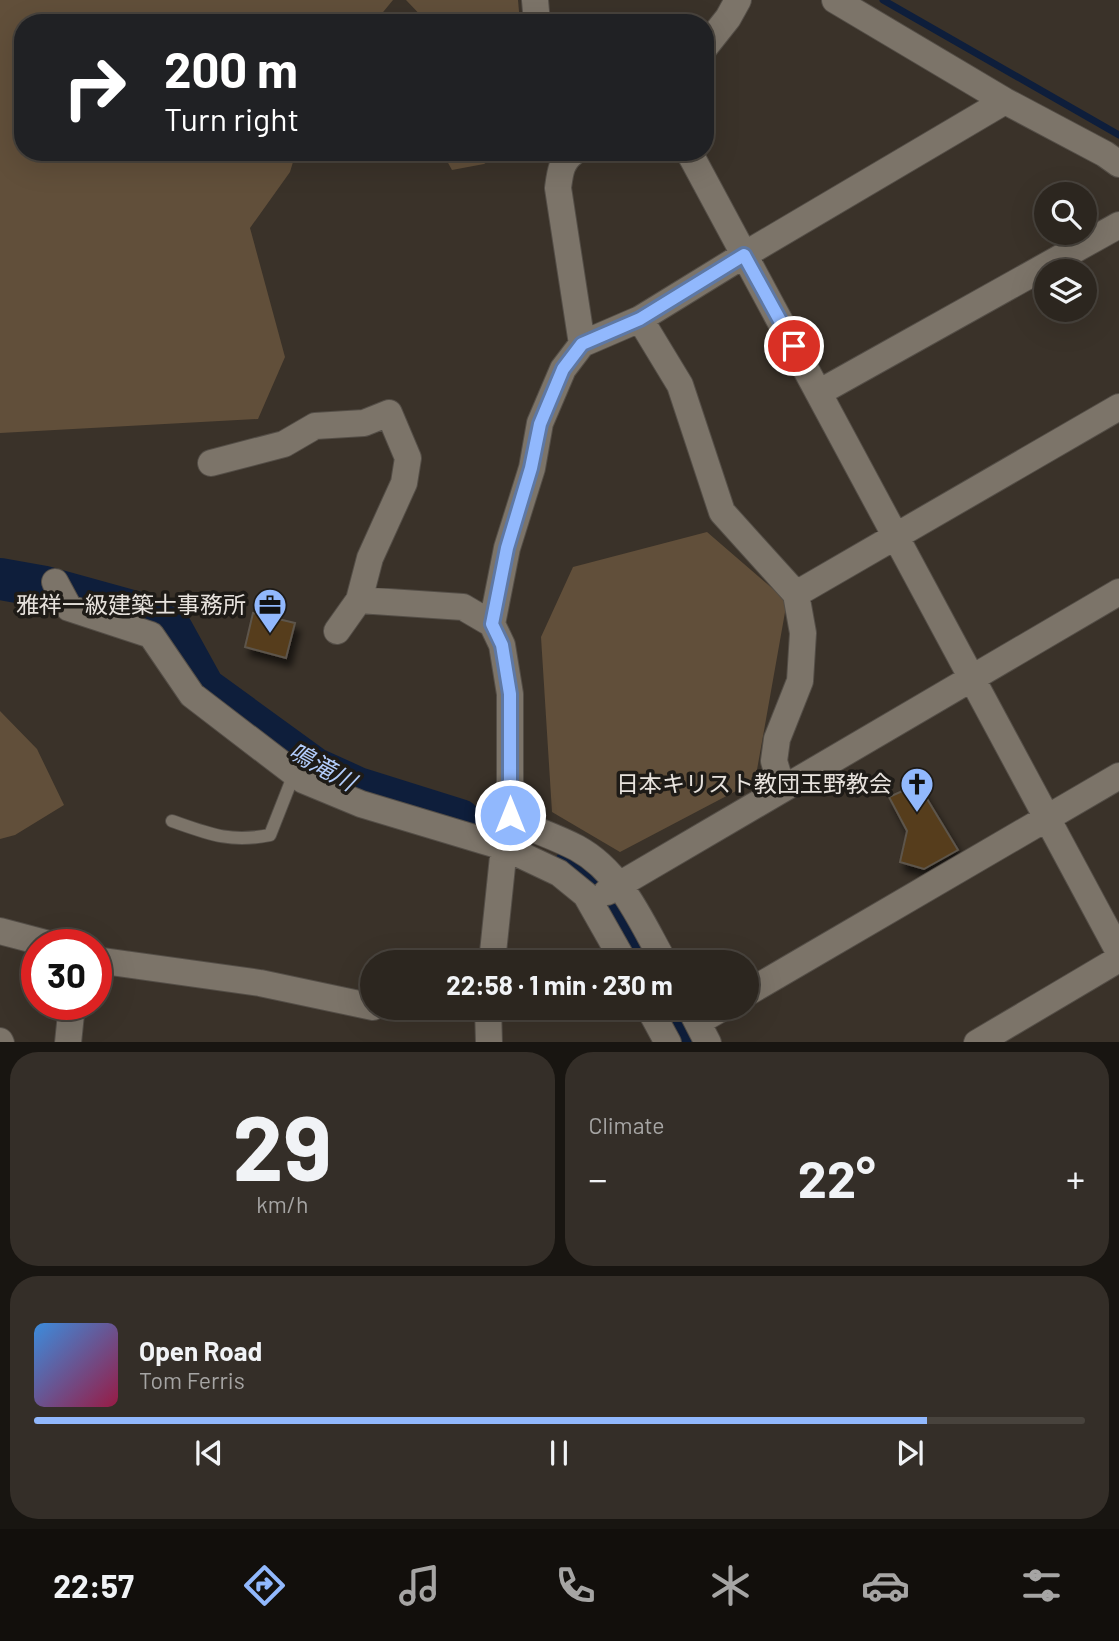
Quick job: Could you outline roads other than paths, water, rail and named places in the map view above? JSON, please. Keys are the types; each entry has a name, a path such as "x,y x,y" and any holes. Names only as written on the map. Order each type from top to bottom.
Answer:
{"street":[{"path":"714,36 729,18 738,0"},
{"path":"835,0 1005,102 1119,164"},
{"path":"492,624 507,548 531,468 540,424 563,369 582,344 640,319 1005,102"},
{"path":"561,161 558,188 582,344"},
{"path":"694,161 1119,952"},
{"path":"820,392 1119,225"},
{"path":"640,319 680,385 722,512 796,594 803,633 800,681 777,739 774,761 782,788"},
{"path":"796,594 1119,407"},
{"path":"211,463 284,444 315,426 364,423 390,413 408,458 404,483 370,558 359,600 337,631"},
{"path":"61,592 69,608 151,635 192,695 303,780 361,804 577,848 598,862 603,894 620,950"},
{"path":"603,894 1119,592"},
{"path":"359,600 463,607 492,624 502,645 510,694 510,835 494,950"},
{"path":"759,986 1119,776"},
{"path":"603,894 653,950"},
{"path":"0,931 21,937"},
{"path":"976,1042 1119,959"},
{"path":"112,962 260,983 360,1004"},
{"path":"68,1042 70,1020"},
{"path":"488,1020 488,1042"},
{"path":"656,1020 668,1042"}],"lane":[{"path":"172,821 215,837 250,839 270,835 294,774"}],"waterway":[{"path":"883,0 1119,135"},
{"name":"鳴滝川","path":"0,579 45,587 139,613 172,630 204,688 314,768 358,788 460,820"},
{"name":"鳴滝川","path":"573,869 604,899 634,950"},
{"name":"鳴滝川","path":"671,1020 682,1042"}],"place":[{"name":"雅祥一級建築士事務所","path":"270,635"},
{"name":"日本キリスト教団玉野教会","path":"917,814"}]}
